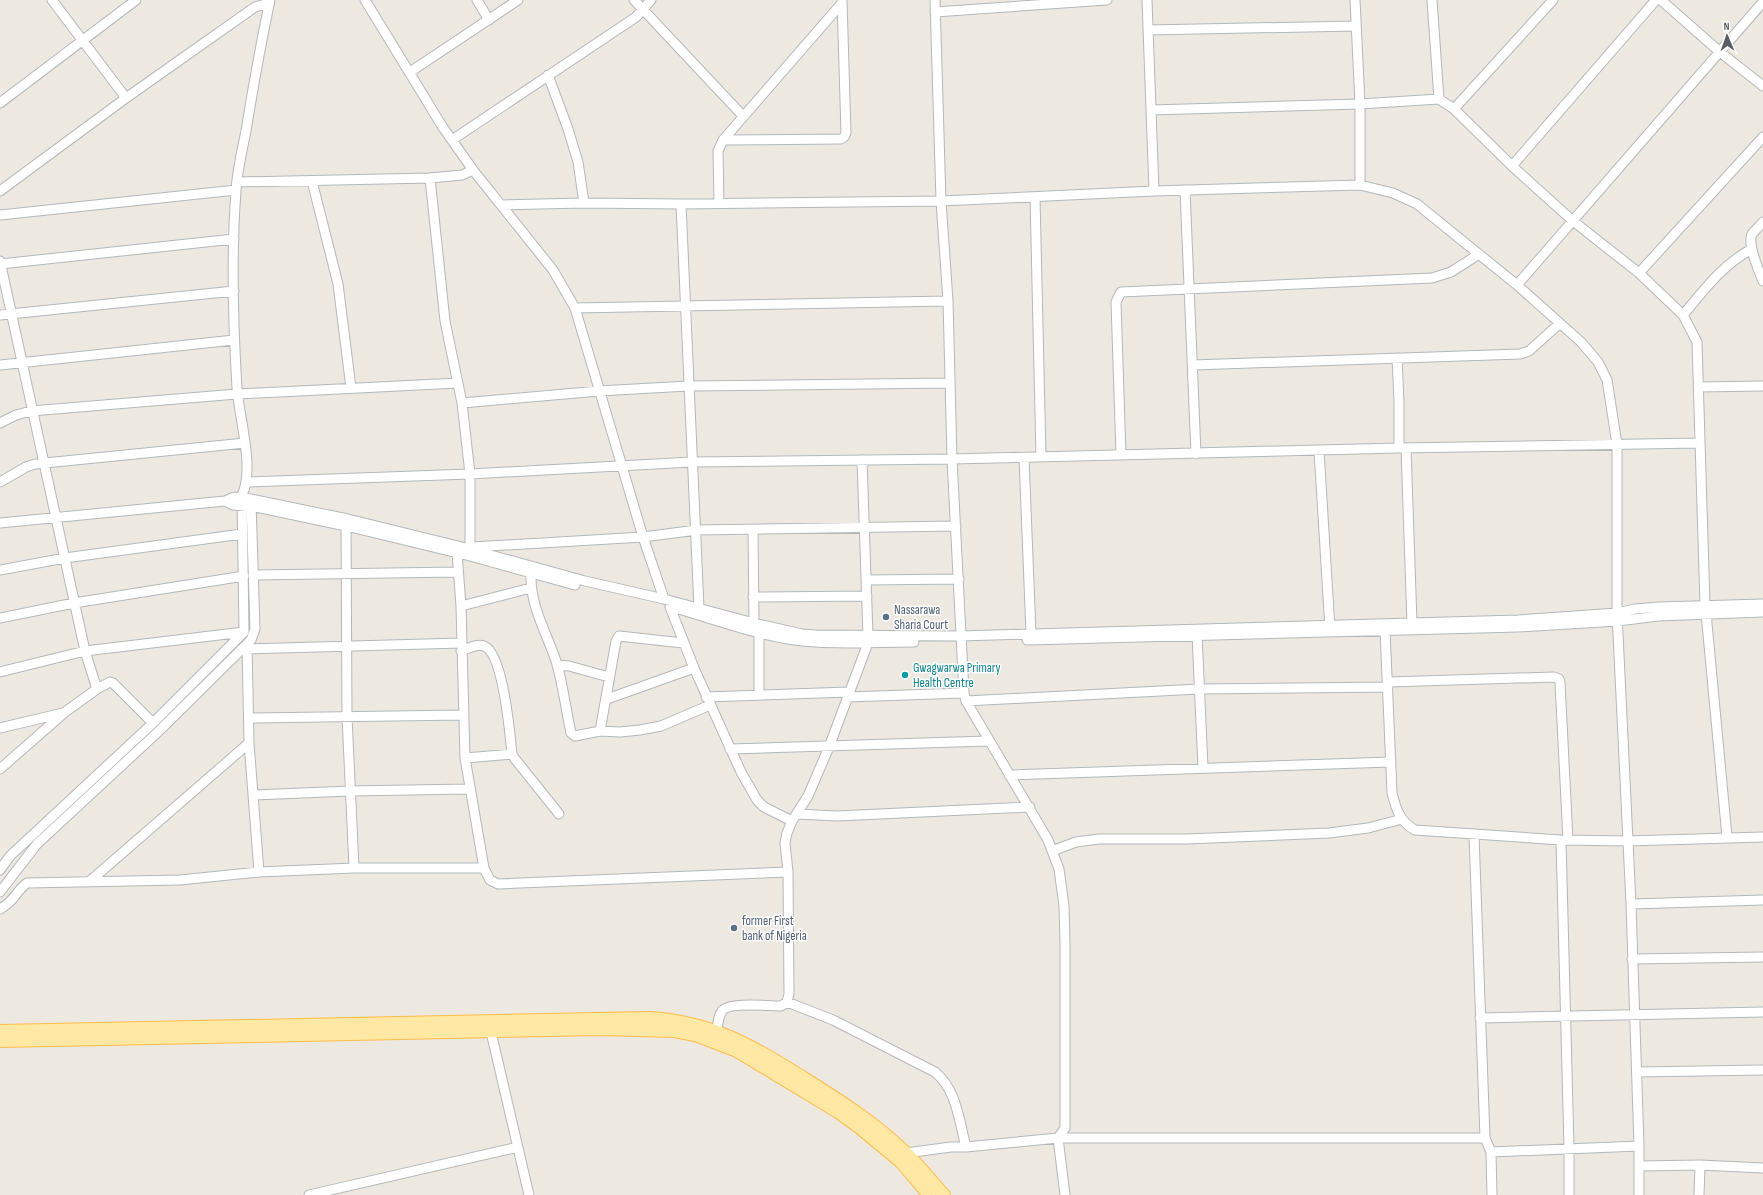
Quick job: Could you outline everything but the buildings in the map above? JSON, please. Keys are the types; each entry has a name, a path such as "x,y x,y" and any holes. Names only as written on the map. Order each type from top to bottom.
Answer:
{"main road":[{"path":"0,1031 648,1018 689,1022 838,1112 882,1145 901,1162 929,1195"},
{"path":"0,1041 642,1029 674,1031 716,1037 764,1054 868,1120 906,1153 944,1195"}],"street":[{"path":"52,0 126,98"},
{"path":"0,103 136,0"},
{"path":"365,0 452,140 473,170 553,270 574,308 643,537 664,599"},
{"path":"477,0 489,20"},
{"path":"410,72 518,0"},
{"path":"634,0 743,116"},
{"path":"452,140 636,17 651,0"},
{"path":"935,0 942,201 948,301 952,459 959,579 960,639 965,697 988,741 1030,807 1048,840 1059,869 1064,906 1065,943 1065,1128 1058,1138 1065,1195"},
{"path":"935,12 1107,0"},
{"path":"1147,0 1154,191"},
{"path":"1355,0 1360,104 1360,185"},
{"path":"1432,0 1439,100"},
{"path":"1454,109 1553,0"},
{"path":"1512,166 1656,0"},
{"path":"1661,0 1720,52 1763,86"},
{"path":"0,191 126,98 255,7 270,2 252,90 237,186 234,239 234,340 237,394 244,443 247,484 251,494 247,502 242,534 244,632 152,723 10,856 1,867 12,875"},
{"path":"719,203 718,152 723,140 842,2"},
{"path":"723,140 840,139 844,137 846,133 842,2"},
{"path":"1517,285 1763,2"},
{"path":"1148,30 1356,26"},
{"path":"548,75 568,128 578,162 584,203"},
{"path":"1150,110 1360,104 1439,100 1454,109 1512,166 1573,221 1638,273 1683,315 1696,342 1699,387 1699,443 1705,609 1727,837"},
{"path":"1638,273 1763,137"},
{"path":"0,215 237,186 312,181 430,178 462,175 473,170"},
{"path":"430,178 445,321 462,403 470,474 470,551"},
{"path":"312,181 338,284 351,388"},
{"path":"502,205 584,203 681,204 942,201 1154,191 1360,185 1384,190 1417,204 1517,285 1581,342 1598,362 1607,380 1617,444 1618,617 1631,904 1640,1166 1639,1195"},
{"path":"1185,190 1196,454"},
{"path":"1035,197 1041,457"},
{"path":"681,204 688,386 697,530 699,608"},
{"path":"1763,222 1751,237 1752,249 1763,281"},
{"path":"97,689 85,651 74,604 57,517 0,263 234,239"},
{"path":"1683,315 1725,267 1737,257 1752,249"},
{"path":"1121,455 1116,302 1121,292 1126,290 1432,278 1451,272 1479,254"},
{"path":"0,315 234,291"},
{"path":"574,308 948,301"},
{"path":"1193,365 1520,354 1530,351 1559,324"},
{"path":"0,365 23,364 234,340"},
{"path":"1397,358 1412,623"},
{"path":"0,423 16,415 32,411 237,394 458,383"},
{"path":"462,403 599,391 688,386 950,383"},
{"path":"1699,387 1763,386"},
{"path":"0,482 26,467 35,464 244,443"},
{"path":"247,484 692,462 1024,458 1402,448 1699,443"},
{"path":"1319,451 1330,628"},
{"path":"1024,458 1031,633"},
{"path":"716,1037 720,1015 723,1009 732,1006 781,1006 787,1002 789,994 788,872 785,843 787,833 808,796 829,747 868,639 862,460"},
{"path":"0,523 225,501 233,504 247,502 348,519 578,579 802,634 868,639"},
{"path":"247,502 457,553 643,537 697,530 956,526"},
{"path":"0,892 37,844 160,730 247,646 251,640 254,629 254,576 247,502"},
{"path":"346,526 347,716 354,868"},
{"path":"753,530 754,623"},
{"path":"0,570 65,558 242,534"},
{"path":"470,551 531,574 670,607 801,641 1197,634 1412,623 1647,616 1763,604"},
{"path":"457,553 461,606 465,758 469,789 484,868 490,880 498,884 788,872"},
{"path":"254,576 458,572"},
{"path":"531,574 533,602 557,665 570,733 575,736 600,732 633,731 661,726 708,701 759,695 848,694 965,697 1199,689 1388,685 1554,677 1559,679 1564,840 1565,1016 1569,1195"},
{"path":"0,618 74,604 244,576"},
{"path":"867,580 959,579"},
{"path":"461,606 531,588"},
{"path":"753,597 867,596"},
{"path":"670,607 694,668 730,749 757,800 764,807 795,818 1030,807"},
{"path":"1705,609 1763,612"},
{"path":"960,639 1031,633 1330,628 1385,630 1518,627 1618,617"},
{"path":"1385,630 1392,793 1397,810 1404,824 1415,830 1564,840 1628,841 1763,837"},
{"path":"759,631 759,695"},
{"path":"0,672 85,651 244,632"},
{"path":"1197,634 1203,768"},
{"path":"600,732 607,699 609,677 616,640 619,636 684,643"},
{"path":"247,646 486,646 490,651 501,676 512,754 559,814"},
{"path":"247,646 249,742 259,872"},
{"path":"557,665 569,666 609,677"},
{"path":"607,699 694,668"},
{"path":"0,769 65,712 97,689 110,682 113,683 152,723"},
{"path":"0,728 65,712"},
{"path":"249,718 463,715"},
{"path":"730,749 988,741"},
{"path":"90,881 249,742"},
{"path":"465,758 512,754"},
{"path":"1009,775 1391,762"},
{"path":"252,795 350,791 469,789"},
{"path":"1052,851 1076,842 1099,838 1187,839 1329,832 1368,828 1402,819"},
{"path":"1474,835 1485,1138 1491,1152 1492,1195"},
{"path":"0,909 10,904 22,887 27,884 90,881 180,880 259,872 354,868 484,868"},
{"path":"1631,904 1763,900"},
{"path":"1632,959 1763,957"},
{"path":"787,1002 833,1020 935,1072 944,1079 953,1096 966,1147"},
{"path":"1480,1018 1763,1012"},
{"path":"491,1032 529,1195"},
{"path":"1637,1072 1763,1070"},
{"path":"906,1153 951,1147 966,1147 1058,1138 1485,1138"},
{"path":"309,1195 518,1146"},
{"path":"1491,1152 1639,1146"},
{"path":"1640,1166 1700,1165 1763,1168"},
{"path":"1700,1165 1700,1195"}],"place":[{"name":"Nassarawa Sharia Court","path":"886,617"},
{"name":"Gwagwarwa Primary Health Centre","path":"905,675"},
{"name":"former First bank of Nigeria","path":"734,928"}]}
